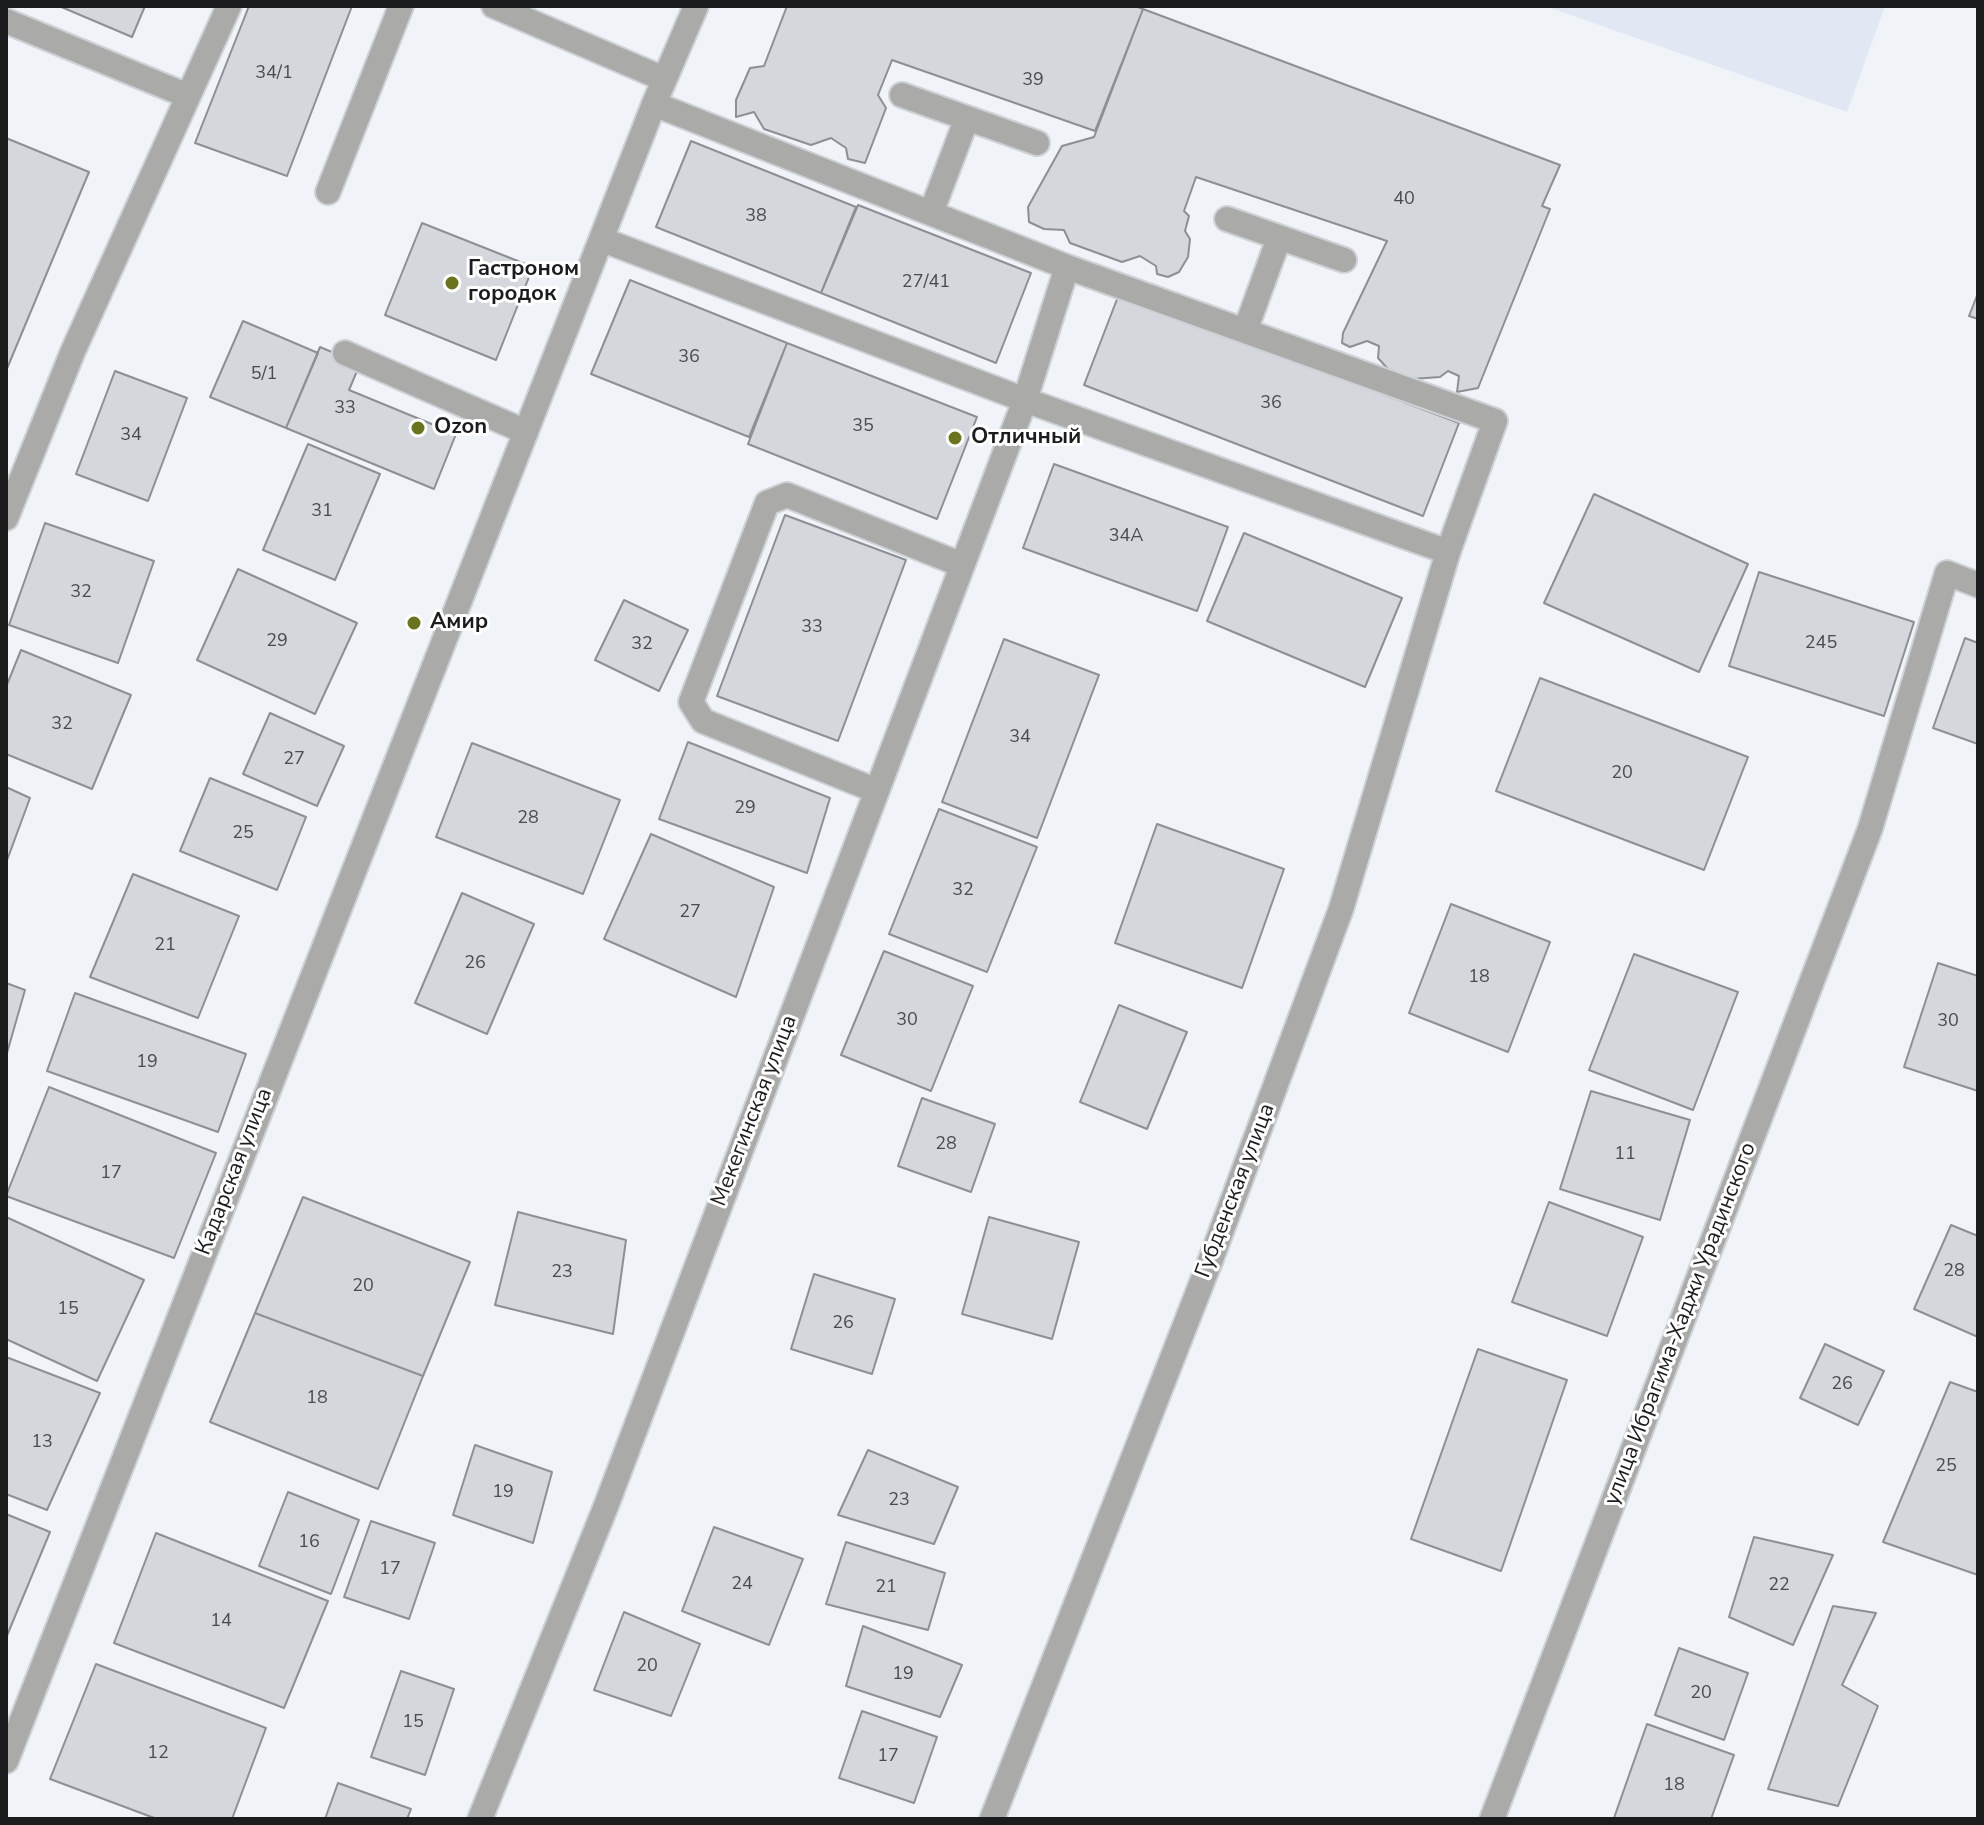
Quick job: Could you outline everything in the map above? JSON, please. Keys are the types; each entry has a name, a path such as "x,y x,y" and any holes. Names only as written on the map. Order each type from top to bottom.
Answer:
{"street":[{"path":"6,518 11,493 229,6"},
{"path":"328,192 401,6"},
{"path":"494,6 664,79"},
{"name":"Кадарская улица","path":"6,1761 464,583 603,240 664,79 696,6"},
{"path":"6,21 188,96"},
{"path":"902,95 1037,143"},
{"path":"654,104 1067,267 1245,331 1279,238"},
{"path":"931,213 967,118"},
{"path":"1227,219 1344,260"},
{"path":"603,240 1025,400 1448,552"},
{"name":"Мекегинская улица","path":"480,1819 612,1491 1025,400 1067,267"},
{"name":"Губденская улица","path":"992,1819 1211,1259 1341,909 1448,552 1495,421 1245,331"},
{"path":"345,353 526,432"},
{"path":"877,791 703,721 691,702 767,503 787,495 962,565"},
{"name":"улица Ибрагима-Хаджи Урадинского","path":"1492,1819 1870,829 1947,573 1978,585"}],"shaded area":[{"path":"1545,6 1885,6 1847,112"}],"building":[{"path":"59,6 145,6 132,37"},
{"path":"249,6 352,6 287,176 195,143"},
{"path":"787,6 1135,6 1143,9 1095,131 892,60 878,95 886,108 865,163 848,159 846,148 831,138 811,145 764,129 754,112 736,117 736,100 750,68 764,66"},
{"path":"1143,9 1560,165 1542,206 1550,209 1478,388 1457,392 1459,376 1448,371 1440,377 1412,379 1388,369 1378,358 1379,346 1367,341 1350,347 1342,343 1343,333 1387,241 1196,177 1184,211 1189,216 1185,231 1190,239 1188,257 1179,272 1168,277 1157,274 1156,266 1140,256 1122,262 1070,243 1064,230 1044,229 1029,222 1028,207 1062,146 1094,137"},
{"path":"6,138 89,172 6,371"},
{"path":"691,141 856,207 821,293 656,227"},
{"path":"858,205 1031,273 996,363 821,293"},
{"path":"422,223 533,267 496,360 385,315"},
{"path":"630,280 787,343 749,437 591,374"},
{"path":"1978,293 1978,319 1969,316"},
{"path":"1119,294 1459,423 1423,516 1084,385"},
{"path":"243,321 318,353 286,428 210,397"},
{"path":"787,343 977,417 937,519 748,444"},
{"path":"320,347 360,364 349,390 456,434 434,489 286,428"},
{"path":"115,371 187,398 148,501 76,474"},
{"path":"308,444 380,474 335,580 263,550"},
{"path":"1054,464 1228,527 1197,611 1023,548"},
{"path":"1594,494 1748,564 1699,672 1544,603"},
{"path":"785,515 906,560 838,741 717,696"},
{"path":"45,523 154,561 118,663 9,625"},
{"path":"1244,533 1402,598 1365,687 1207,621"},
{"path":"238,569 357,623 315,714 197,660"},
{"path":"1759,572 1914,622 1884,716 1729,666"},
{"path":"624,600 688,630 659,691 595,660"},
{"path":"1965,638 1978,643 1978,744 1933,728"},
{"path":"1004,639 1099,675 1037,838 942,802"},
{"path":"21,650 131,695 92,789 6,754 6,687"},
{"path":"1540,678 1748,757 1704,870 1496,791"},
{"path":"270,713 344,746 317,806 243,774"},
{"path":"688,742 830,798 807,873 659,819"},
{"path":"472,743 620,800 583,894 436,837"},
{"path":"210,778 306,817 277,890 180,851"},
{"path":"6,787 30,798 6,863"},
{"path":"939,809 1037,847 987,972 889,934"},
{"path":"1157,824 1284,869 1242,988 1115,943"},
{"path":"651,834 774,887 736,997 604,939"},
{"path":"133,874 239,916 198,1018 90,977"},
{"path":"462,893 534,924 487,1034 415,1003"},
{"path":"1451,904 1550,942 1508,1052 1409,1013"},
{"path":"884,951 973,986 931,1091 841,1055"},
{"path":"1634,954 1738,992 1693,1110 1589,1070"},
{"path":"1938,963 1978,976 1978,1091 1904,1067"},
{"path":"6,983 25,990 7,1053 6,1052"},
{"path":"75,993 246,1054 218,1132 47,1071"},
{"path":"1119,1005 1187,1032 1147,1129 1080,1102"},
{"path":"49,1087 216,1153 174,1258 6,1196"},
{"path":"1591,1091 1690,1120 1660,1220 1560,1189"},
{"path":"922,1098 995,1124 971,1192 898,1166"},
{"path":"303,1197 470,1262 423,1376 255,1313"},
{"path":"1549,1202 1643,1237 1607,1336 1512,1302"},
{"path":"518,1212 626,1240 613,1334 495,1305"},
{"path":"6,1217 144,1280 97,1381 6,1339"},
{"path":"989,1217 1079,1242 1052,1339 962,1314"},
{"path":"1951,1225 1978,1236 1978,1337 1914,1309"},
{"path":"814,1274 895,1299 872,1374 791,1349"},
{"path":"255,1313 423,1376 378,1489 210,1422"},
{"path":"1825,1344 1884,1371 1858,1425 1800,1398"},
{"path":"1478,1349 1567,1380 1501,1571 1411,1539"},
{"path":"6,1357 100,1393 47,1510 6,1494"},
{"path":"1950,1382 1978,1392 1978,1575 1883,1542"},
{"path":"475,1445 552,1472 533,1543 453,1515"},
{"path":"868,1450 958,1487 934,1544 838,1515"},
{"path":"288,1492 359,1520 331,1594 259,1566"},
{"path":"6,1514 50,1532 6,1638"},
{"path":"371,1521 435,1543 409,1619 344,1597"},
{"path":"714,1527 803,1559 769,1645 682,1611"},
{"path":"156,1533 328,1601 284,1708 114,1643"},
{"path":"1754,1537 1833,1555 1793,1645 1729,1617"},
{"path":"846,1542 945,1573 928,1630 826,1604"},
{"path":"1833,1606 1876,1613 1842,1685 1878,1706 1838,1806 1768,1789"},
{"path":"624,1612 700,1644 671,1716 594,1690"},
{"path":"863,1626 962,1665 940,1717 846,1686"},
{"path":"1679,1648 1748,1673 1724,1740 1655,1715"},
{"path":"96,1664 266,1728 232,1819 157,1819 50,1779"},
{"path":"401,1671 454,1689 425,1775 371,1757"},
{"path":"862,1711 937,1737 914,1803 839,1778"},
{"path":"1647,1724 1734,1755 1711,1819 1614,1818"},
{"path":"338,1783 411,1809 407,1819 325,1819"}],"place":[{"name":"Гастроном городок","path":"452,283"},
{"name":"Ozon","path":"418,428"},
{"name":"Отличный","path":"955,438"},
{"name":"Амир","path":"414,623"}]}
